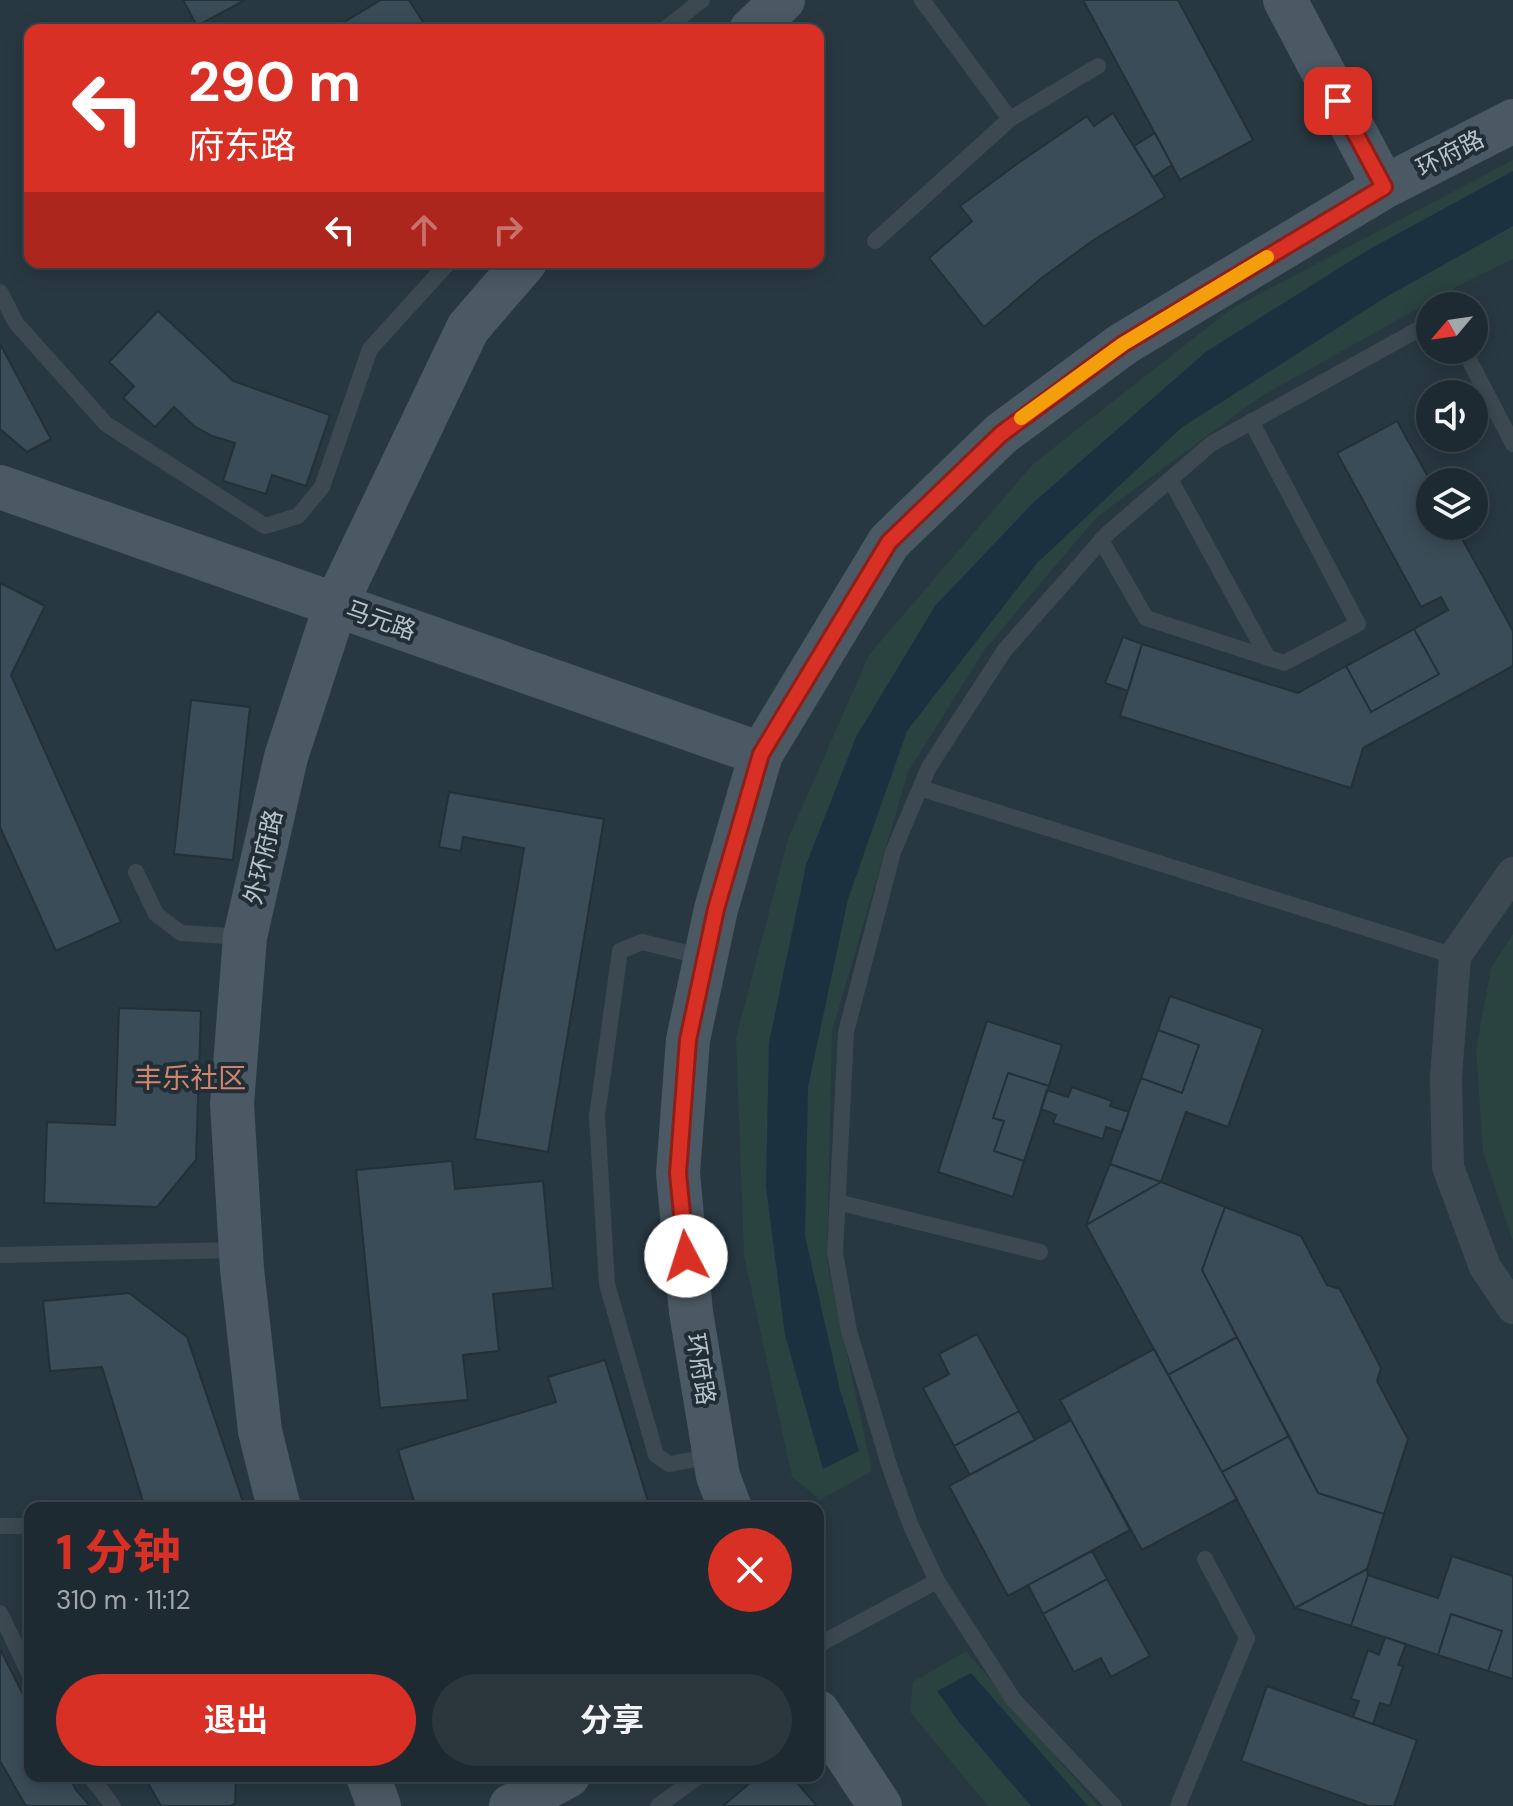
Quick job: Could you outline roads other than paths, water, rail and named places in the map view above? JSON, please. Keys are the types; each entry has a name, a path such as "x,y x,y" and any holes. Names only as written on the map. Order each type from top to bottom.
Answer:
{"street":[{"path":"757,24 783,0"},
{"path":"1285,0 1384,187"},
{"name":"环府路","path":"728,1502 718,1476 691,1312 678,1173 688,1040 716,909 761,754 889,542 1001,434 1123,344 1384,187 1513,121"},
{"name":"外环府路","path":"278,1502 260,1431 240,1250 232,1104 245,937 286,757 336,604 468,328 520,268"},
{"name":"马元路","path":"0,487 761,754"},
{"path":"1513,873 1455,956 1446,1078 1448,1167 1485,1267 1513,1308"},
{"path":"824,1721 880,1806"},
{"path":"370,1782 379,1806"},
{"path":"511,1806 557,1782"}],"lane":[{"path":"672,24 702,0"},
{"path":"922,0 1010,119"},
{"path":"875,241 1010,119 1098,66"},
{"path":"0,292 16,323 106,424 265,526 298,516 322,487 370,349 444,268"},
{"path":"1114,1806 1013,1699 937,1581 911,1526 890,1468 849,1331 835,1253 846,1032 893,852 929,767 1004,651 1101,540 1211,444 1416,331"},
{"path":"1471,364 1513,444"},
{"path":"1101,540 1146,618 1268,658 1284,663 1358,624 1251,421"},
{"path":"1170,479 1268,658"},
{"path":"920,788 1455,956"},
{"path":"136,872 156,914 181,933 245,937"},
{"path":"706,958 642,942 620,951 597,1116 607,1284 656,1455 669,1464 715,1456"},
{"path":"837,1202 1040,1252"},
{"path":"0,1255 240,1250"},
{"path":"0,1526 24,1526"},
{"path":"1178,1806 1247,1638 1205,1559"},
{"path":"824,1642 937,1581"},
{"path":"0,1613 24,1663"},
{"path":"95,1782 113,1806"},
{"path":"658,1806 691,1782"}],"water":[{"path":"1513,171 1513,226 1386,297 1181,428 1037,563 907,731 848,899 808,1087 805,1236 840,1390 859,1451 823,1469 785,1335 766,1186 769,1043 806,865 856,737 935,606 1034,502 1207,351 1368,250"},
{"path":"971,1673 1088,1806 1031,1806 959,1722 937,1691"}],"district":[{"name":"丰乐社区","path":"190,1078"}]}
